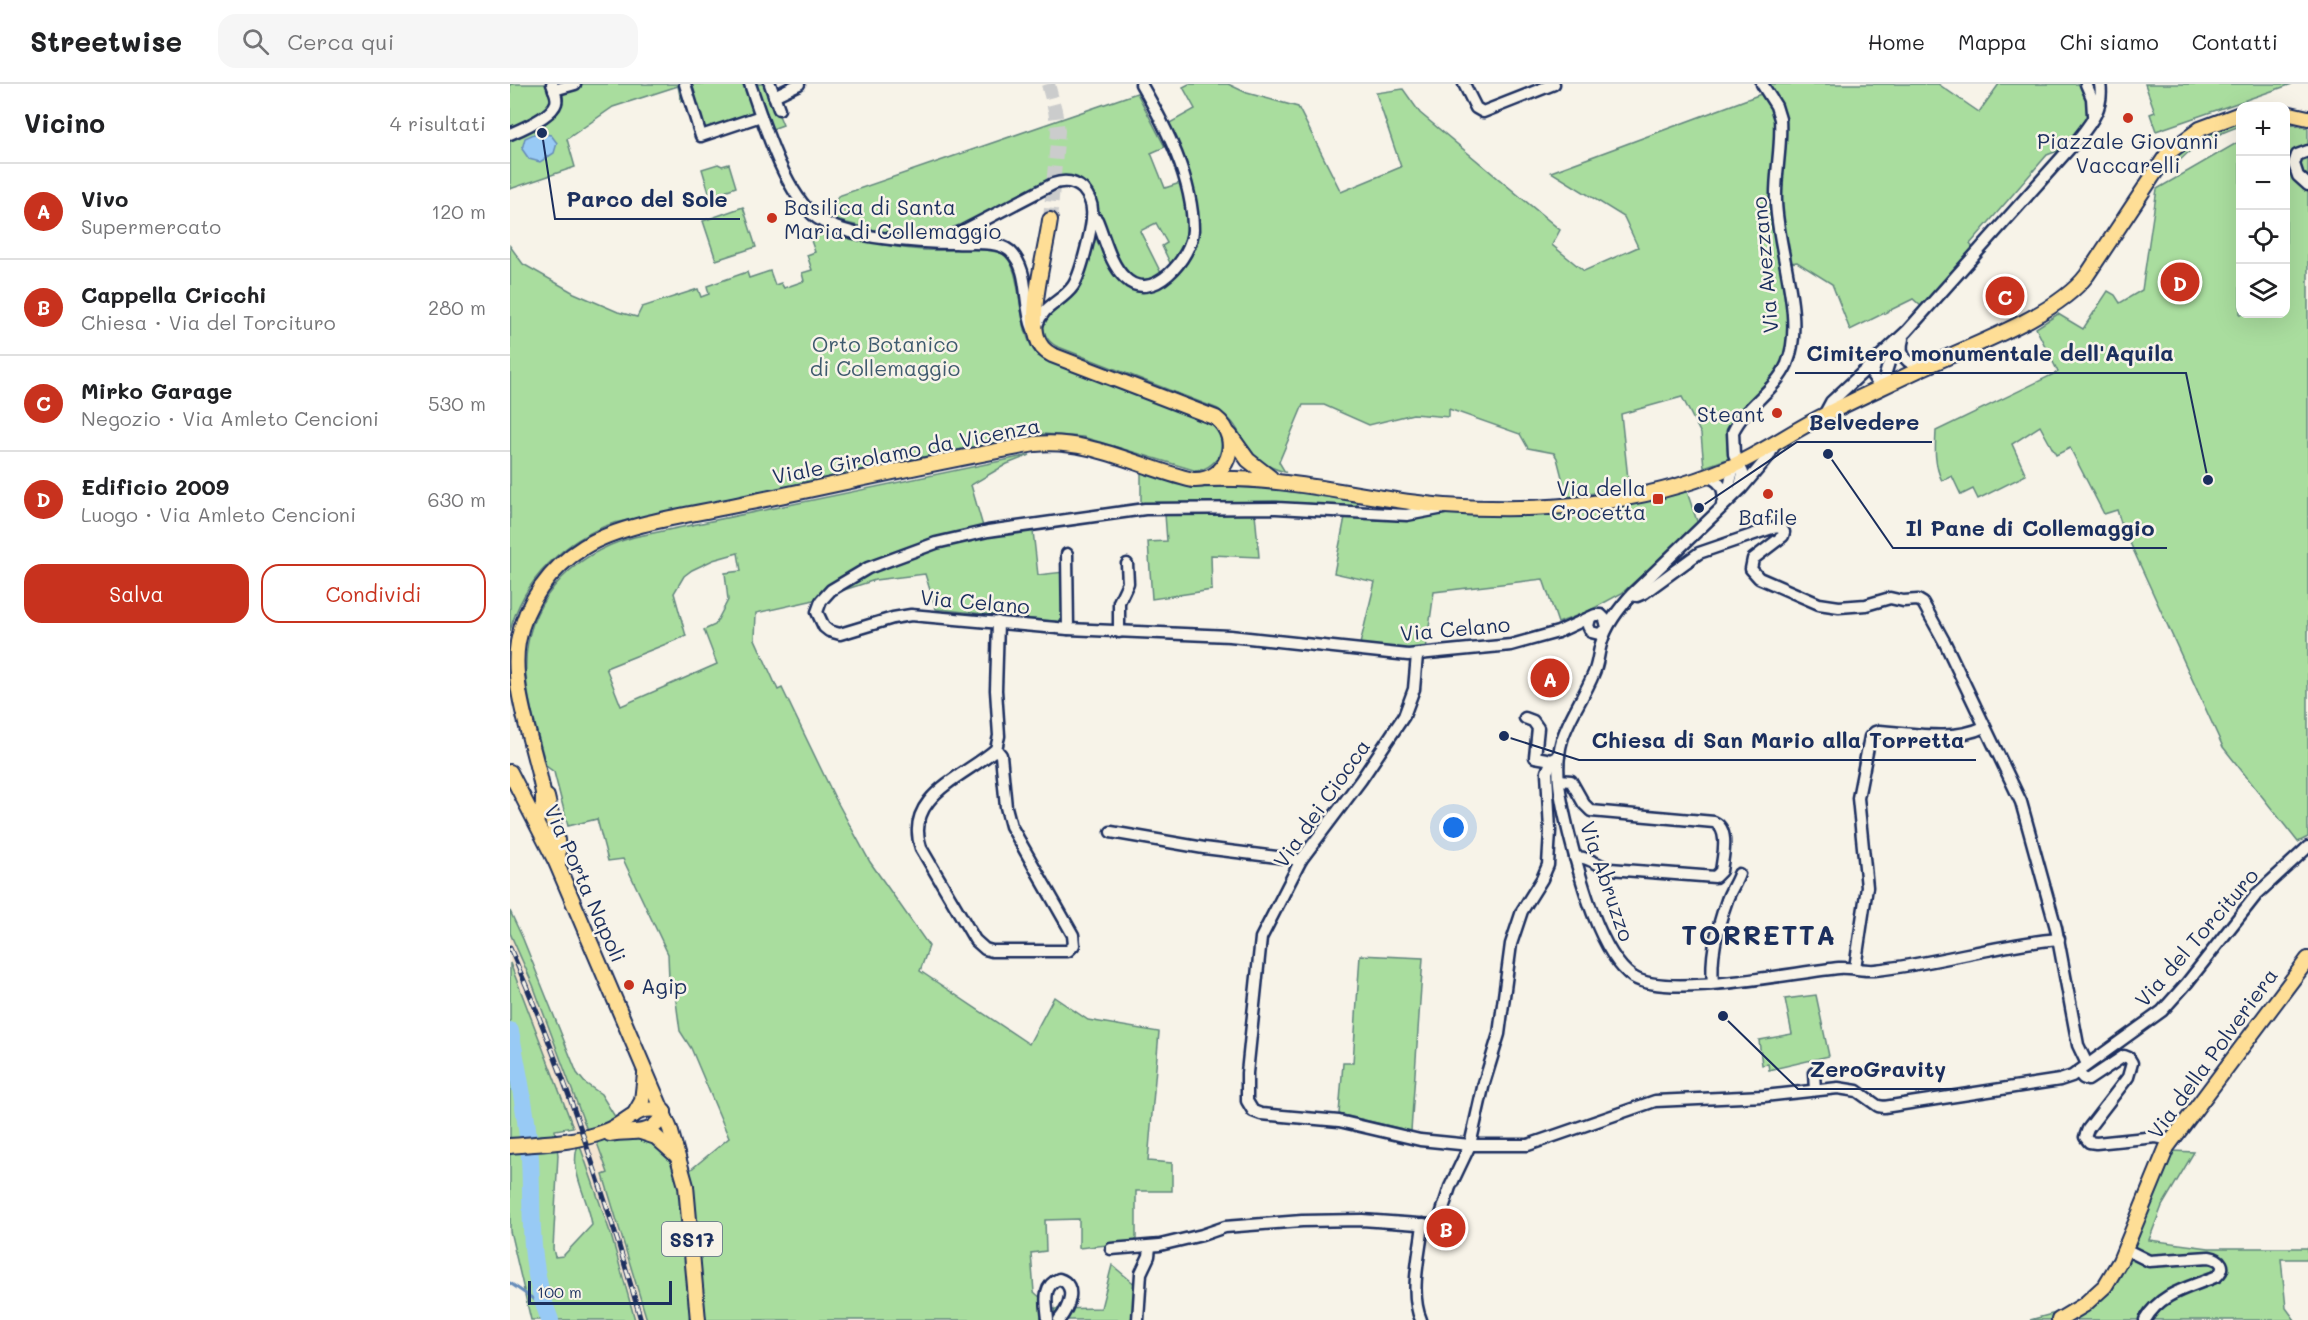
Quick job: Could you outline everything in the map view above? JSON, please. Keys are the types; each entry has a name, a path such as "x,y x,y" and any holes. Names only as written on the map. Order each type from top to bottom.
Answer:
{"main road":[{"path":"2290,114 2308,118"},
{"path":"1208,477 1223,466 1276,480 1391,498 1451,506 1521,507 1594,502 1642,494 1705,477 1737,464 1824,415 2034,316 2072,291 2095,264 2168,153 2200,129 2236,116"},
{"path":"1050,220 1038,293 1036,332 1042,347 1049,354 1205,412 1221,421 1248,460 1276,480"},
{"path":"1227,429 1231,443 1233,469"},
{"name":"Viale Girolamo da Vicenza","path":"559,869 558,845 518,685 516,662 518,641 531,605 553,573 578,551 608,535 801,492 1044,443 1086,447 1188,479 1208,477"},
{"path":"1208,477 1233,469"},
{"name":"Via Porta Napoli","path":"510,772 537,821 559,869 664,1112"},
{"path":"527,804 537,808 547,807 550,818 547,821 537,821"},
{"name":"Via della Polveriera","path":"2059,1320 2099,1293 2113,1273 2125,1250 2157,1168 2171,1140 2308,958"},
{"path":"634,1115 644,1095 645,1070"},
{"path":"510,1146 584,1140 620,1132 654,1128 664,1112 647,1108 618,1126 600,1133 551,1142"},
{"name":"SS17","path":"664,1112 680,1160 690,1218 698,1320"},
{"path":"638,1131 662,1140 680,1160"}],"street":[{"path":"510,134 549,111 557,102 553,87 575,84"},
{"path":"685,84 701,136 761,116"},
{"path":"750,84 792,190 801,202 820,219 869,235 931,243 1004,247 1017,261 1023,274 1030,323 1036,332"},
{"path":"770,84 779,109"},
{"path":"774,96 784,88 799,84"},
{"path":"1092,218 1098,222 1120,272 1126,280 1138,286 1148,286 1166,275 1176,266 1190,244 1192,216 1183,176 1165,129 1141,84"},
{"path":"1464,84 1476,108 1483,112 1554,84"},
{"name":"Via Avezzano","path":"1737,464 1732,440 1735,428 1781,375 1791,348 1792,316 1786,260 1776,203 1780,119 1776,106 1761,84"},
{"path":"2088,86 2097,90 2100,84"},
{"path":"1824,415 1831,402 1906,333 2092,121 2101,102 2100,84"},
{"path":"2088,86 2093,106 2092,121"},
{"path":"2308,151 2297,155 2294,164 2298,176 2308,185"},
{"path":"931,243 952,236 987,219 1049,185 1074,183 1085,192 1092,206 1092,218 1077,280 1065,295 1044,311 1036,332"},
{"path":"982,244 975,233 979,225 987,219"},
{"path":"1906,333 1901,347 1904,358 1910,364 1923,367"},
{"path":"1878,357 1873,366 1872,375 1881,388 1890,359 1906,333"},
{"name":"Via Celano","path":"1606,629 1632,594 1735,495 1762,465 1776,442"},
{"path":"1735,495 1743,479 1742,470 1737,464"},
{"name":"Via Celano","path":"1718,510 1730,492 1731,473 1737,464"},
{"path":"1705,477 1714,479 1721,487 1724,497 1718,510"},
{"path":"1352,513 1362,506 1362,499 1356,493"},
{"path":"1367,513 1391,498 1396,502 1397,508 1386,515"},
{"name":"Via Celano","path":"1451,506 1419,514 1386,515 1276,508 1145,509 975,534 936,543 868,568 831,590 821,601 817,612 824,627 840,634 911,615 1068,629 1212,634 1417,655 1511,645 1558,632 1594,616 1632,594"},
{"path":"1632,594 1635,596 1641,594 1689,559 1712,547 1780,527 1784,532 1783,536 1753,559 1751,564 1755,574 1819,604 1839,607 1866,605 1887,598 1922,602 1957,668 2023,808 2059,939 2078,1045 2087,1064"},
{"path":"1067,554 1068,629"},
{"path":"1119,632 1119,602 1128,583 1127,564"},
{"path":"1111,1249 1150,1247 1226,1227 1350,1220 1435,1224 1440,1218 1450,1187 1470,1146 1484,1083 1499,1034 1511,944 1522,911 1548,865 1550,831 1547,772 1591,680 1598,659 1606,629 1605,619 1594,616 1588,623 1598,659"},
{"path":"996,749 1001,755 1008,819 1073,935 1074,945 1068,951 992,951 982,947 975,940 921,848 919,821 929,799 996,749 999,736 996,690 998,622"},
{"path":"1591,632 1599,634 1606,629"},
{"name":"Via Celano","path":"1558,632 1591,632"},
{"name":"Via dei Ciocca","path":"1417,655 1414,689 1404,716 1361,780 1301,860 1261,938 1248,1060 1249,1106 1253,1111 1261,1114 1339,1121 1420,1140 1470,1146"},
{"path":"1525,718 1535,723 1542,734 1535,758 1555,758"},
{"path":"1855,968 1867,887 1858,798 1870,737 1879,731 1951,735 1967,733 1984,727"},
{"name":"Via Abruzzo","path":"1555,758 1563,808 1575,858 1605,942 1611,953 1627,971 1640,980 1654,985 1671,986 1839,968 1876,970 2059,939"},
{"path":"1559,780 1571,781 1584,804 1591,811 1713,822 1719,825 1723,833 1722,869 1720,875 1715,877 1610,869 1586,858 1575,858"},
{"path":"1111,832 1204,848 1301,860"},
{"name":"Via del Torcituro","path":"1470,1146 1528,1145 1651,1102 1764,1096 1838,1088 1857,1091 1878,1106 1884,1107 2060,1080 2078,1072 2147,1023 2168,1005 2257,894 2308,847"},
{"path":"1713,983 1713,964 1719,928 1726,901 1739,874"},
{"path":"2078,1072 2088,1080 2124,1056 2130,1059 2132,1065 2130,1075 2088,1129 2085,1137 2092,1143 2149,1138 2171,1140"},
{"path":"1814,1073 1815,1090"},
{"path":"1420,1320 1416,1290 1424,1224"},
{"path":"1137,1320 1142,1273 1150,1247"},
{"path":"2125,1250 2149,1261 2209,1257 2218,1260 2222,1265 2221,1272 2217,1276 2167,1296 2153,1308 2145,1320"},
{"path":"1048,1320 1047,1291 1052,1283 1059,1279 1065,1281 1070,1296 1068,1306 1059,1320"}],"shaded area":[{"path":"510,933 533,985 591,1141 596,1140 608,1173 603,1175 647,1320 635,1320 611,1235 573,1127 510,963"}],"green space":[{"path":"510,84 684,84 688,99 681,101 678,86 613,107 567,139 575,167 510,189"},
{"path":"687,84 749,84 759,115 702,134"},
{"path":"752,84 766,84 783,125 772,129 763,116"},
{"path":"1189,84 1228,84 1247,93 1298,107 1341,192 1401,167 1376,93 1403,89 1420,113 1560,230 1552,245 1584,271 1638,247 1624,217 1551,172 1769,91 1765,84 1938,84 1979,112 1999,84 2079,84 2087,97 2089,116 2084,125 2060,150 2047,155 1970,244 1974,249 1923,308 1913,299 1850,330 1832,284 1797,262 1784,264 1789,334 1784,361 1769,387 1732,426 1728,442 1730,458 1704,467 1701,434 1682,397 1621,414 1629,488 1567,497 1554,453 1528,448 1520,434 1449,409 1449,417 1413,414 1369,425 1324,405 1303,405 1279,462 1285,472 1259,460 1251,452 1228,417 1218,409 1056,346 1049,341 1043,327 1044,318 1064,301 1095,225 1125,282 1138,291 1149,291 1172,278 1182,268 1197,245 1199,235 1195,211 1166,125 1195,109 1183,87"},
{"path":"2145,84 2292,84 2156,131 2150,114 2155,112"},
{"path":"1137,93 1165,147 1151,153 1165,188 1180,183 1187,226 1183,245 1171,265 1162,246 1167,243 1156,223 1140,231 1161,273 1149,281 1134,280 1124,270 1094,198 1077,179 931,239 899,236 827,218 838,196"},
{"path":"2236,121 2236,128 2201,144 2156,180 2183,148 2213,130"},
{"path":"2290,124 2308,128 2308,837 2298,842 2223,747 2117,510 2104,514 2070,448 2056,455 2040,426 2012,444 2026,475 1978,499 1973,489 1961,495 1952,476 1942,481 1936,462 1936,431 2058,372 2036,328 2058,314 2083,329 2108,291 2115,295 2120,303 2142,290 2157,189 2236,143 2236,318 2290,318"},
{"path":"718,164 722,166 729,164 736,187 710,196 702,169"},
{"path":"743,207 756,247 716,260 703,221"},
{"name":"Orto Botanico di Collemaggio","path":"819,228 871,242 911,249 984,250 1003,254 1010,262 1014,273 1026,331 1038,356 1211,424 1220,438 1220,452 1217,458 1212,464 1197,471 1083,437 1044,434 1025,436 614,523 579,539 548,564 525,595 510,631 510,246 523,264 574,293 618,312 637,317 642,307 698,289 701,297 709,294 707,286 747,272 749,278 770,271 775,285 781,283 784,288 804,281 802,273 812,270 807,255 815,252 808,232"},
{"path":"1030,455 1007,464 971,485 986,537 1033,531 1038,575 1064,572 1061,622 936,609 925,574 875,580 810,601 756,613 755,639 778,690 782,688 835,798 870,862 929,946 920,971 1029,1044 1054,997 1088,1020 1159,1032 1148,1161 1172,1163 1172,1191 1136,1191 1136,1242 1079,1248 1079,1219 1045,1220 1046,1251 1031,1253 1034,1292 1053,1309 1101,1308 1112,1265 1137,1286 1135,1320 704,1320 697,1221 689,1171 729,1138 691,1048 680,1031 675,994 669,979 668,954 623,859 608,861 597,819 568,826 554,772 546,766 531,709 526,675 527,650 532,626 541,605 554,586 589,556 634,537","holes":["738,553 741,571 725,573 728,600 715,625 704,630 717,664 621,706 606,668 686,636 674,593 684,576 713,560"]},
{"path":"1141,473 1194,488 1264,486 1356,499 1358,503 1355,507 1268,503 1141,504"},
{"path":"1686,489 1698,524 1622,593 1589,611 1558,623 1543,579 1434,592 1426,649 1360,644 1375,582 1334,573 1345,517 1399,519 1442,510"},
{"path":"1255,513 1259,557 1211,555 1212,590 1152,599 1148,542 1167,541 1165,514"},
{"path":"510,911 577,1073 585,1083 601,1094 617,1120 652,1139 671,1159 677,1174 683,1221 691,1305 689,1320 647,1320 603,1175 608,1173 596,1140 591,1141 533,985 510,933"},
{"path":"1360,955 1423,958 1411,1131 1339,1114 1343,1063 1353,1063"},
{"path":"510,963 573,1127 555,1130 558,1155 553,1249 555,1257 563,1256 592,1225 577,1174 576,1153 579,1143 611,1235 635,1320 531,1320 510,1231"},
{"path":"1816,995 1829,1056 1769,1070 1768,1064 1762,1065 1759,1040 1792,1034 1785,999"},
{"path":"2172,1151 2194,1152 2162,1206 2149,1240 2209,1248 2308,1248 2308,1259 2281,1259 2286,1308 2295,1320 2030,1320 2070,1309 2095,1294"}],"water":[{"path":"536,133 551,135 557,143 554,153 540,162 529,159 522,149 525,138"}],"waterway":[{"path":"510,1031 529,1142 534,1259 550,1320"},
{"path":"510,1283 545,1307"}],"tunnel":[{"path":"1048,84 1058,131 1050,220"}],"railway":[{"path":"510,948 548,1039 582,1132 641,1320"}],"place":[{"name":"Piazzale Giovanni Vaccarelli","path":"2128,118"},
{"name":"Parco del Sole","path":"542,133"},
{"name":"Basilica di Santa Maria di Collemaggio","path":"772,218"},
{"name":"Edificio 2009","path":"2180,282"},
{"name":"Mirko Garage","path":"2005,296"},
{"name":"Steant","path":"1777,413"},
{"name":"Il Pane di Collemaggio","path":"1828,454"},
{"name":"Cimitero monumentale dell'Aquila","path":"2208,480"},
{"name":"Bafile","path":"1768,494"},
{"name":"Via della Crocetta","path":"1658,499"},
{"name":"Belvedere","path":"1699,508"},
{"name":"Vivo","path":"1550,678"},
{"name":"Chiesa di San Mario alla Torretta","path":"1504,736"},
{"name":"Agip","path":"629,985"},
{"name":"ZeroGravity","path":"1723,1016"},
{"name":"Cappella Cricchi","path":"1446,1228"}],"district":[{"name":"TORRETTA","path":"1759,934"}]}
